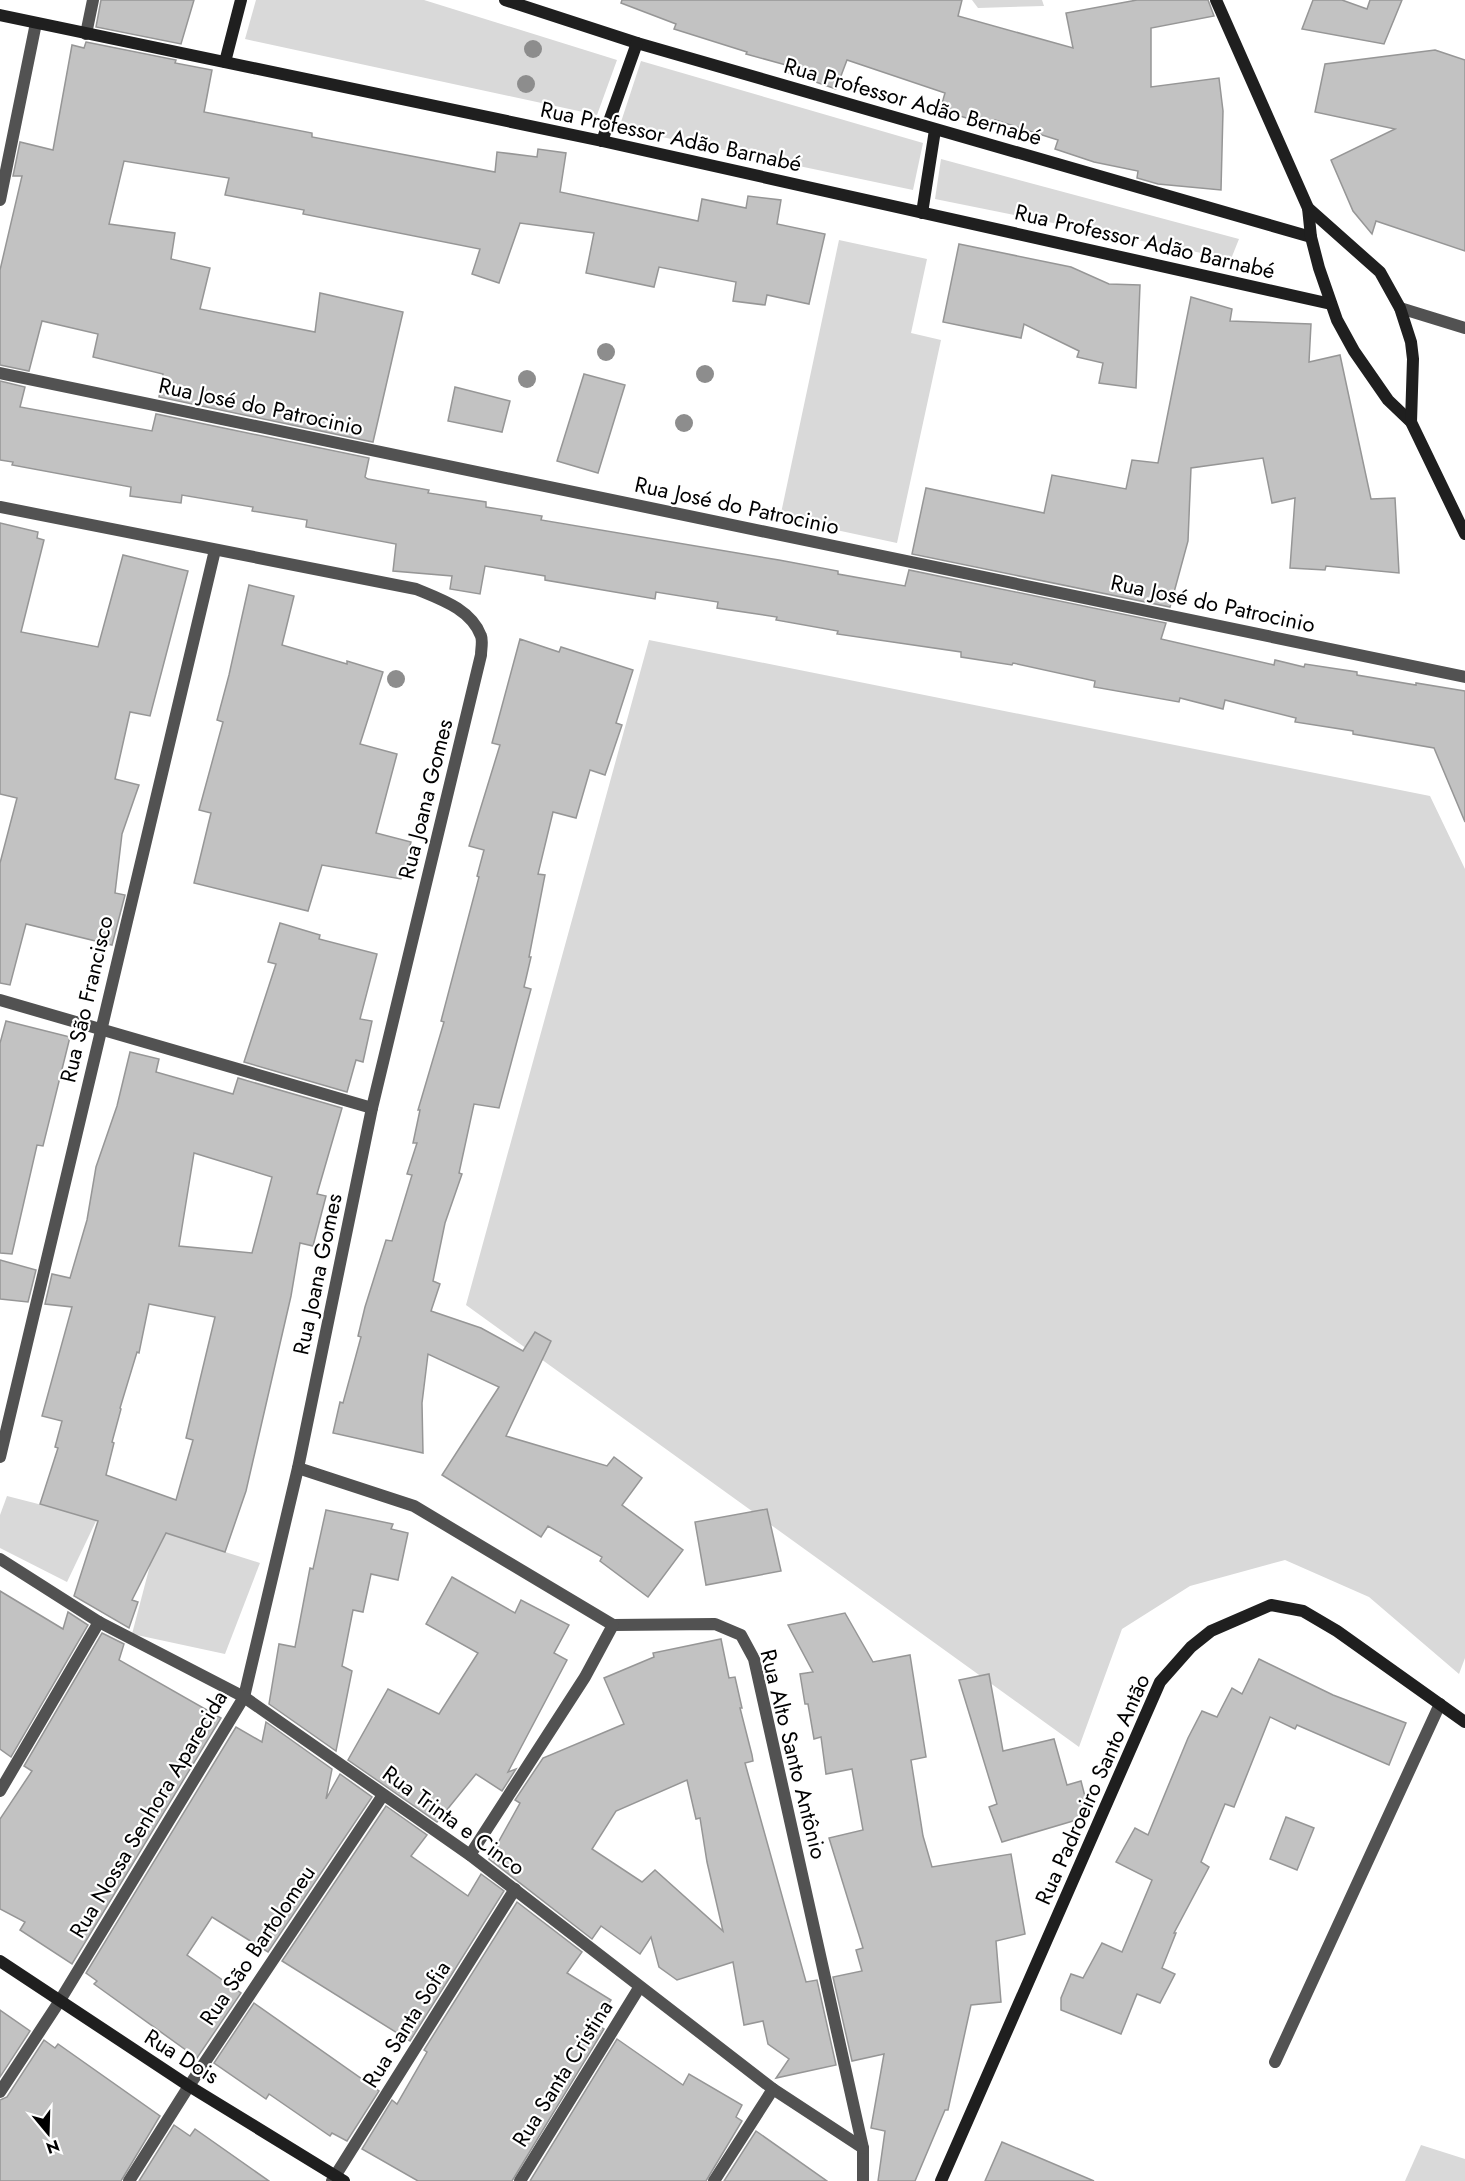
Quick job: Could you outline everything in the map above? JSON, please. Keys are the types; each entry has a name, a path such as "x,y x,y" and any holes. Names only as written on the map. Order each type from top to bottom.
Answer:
{"street":[{"path":"86,34 93,0"},
{"path":"225,62 241,0"},
{"name":"Rua Professor Adão Bernabé","path":"505,0 637,44 1311,237"},
{"path":"1216,0 1308,208 1311,237 1330,304 1367,372 1388,400 1412,422 1465,534"},
{"name":"Rua Professor Adão Barnabé","path":"0,15 602,141 1330,304"},
{"path":"0,200 36,23"},
{"path":"602,141 637,44"},
{"path":"922,213 935,130"},
{"path":"1308,208 1380,272 1400,308 1411,342 1413,359 1412,422"},
{"path":"1400,308 1465,328"},
{"name":"Rua José do Patrocinio","path":"0,373 1465,677"},
{"name":"Rua Joana Gomes","path":"0,507 416,589 449,603 470,618 482,637 481,655 372,1108 298,1468"},
{"name":"Rua São Francisco","path":"0,1457 215,550"},
{"path":"0,1000 372,1108"},
{"path":"298,1468 414,1506 614,1625 585,1677 470,1855"},
{"name":"Rua Nossa Senhora Aparecida","path":"0,2092 59,2002 244,1697 298,1468"},
{"name":"Rua Trinta e Cinco","path":"0,1559 99,1622 244,1697 470,1855 639,1988 773,2089 863,2148"},
{"name":"Rua Padroeiro Santo Antão","path":"941,2181 1160,1682 1191,1647 1211,1631 1271,1605 1303,1611 1337,1631 1465,1722"},
{"path":"0,1791 99,1622"},
{"name":"Rua Alto Santo Antônio","path":"614,1625 715,1624 741,1635 754,1659 863,2148 863,2181"},
{"path":"1275,2062 1440,1704"},
{"name":"Rua São Bartolomeu","path":"129,2181 189,2086 383,1795"},
{"name":"Rua Santa Sofia","path":"337,2179 515,1889"},
{"name":"Rua Dois","path":"0,1961 59,2002 337,2179"},
{"name":"Rua Santa Cristina","path":"520,2181 639,1988"},
{"path":"714,2181 773,2089"}],"shaded area":[{"path":"256,0 424,0 617,60 597,115 245,39"},
{"path":"972,0 1042,0 1044,6 978,8"},
{"path":"641,61 923,143 913,190 619,128"},
{"path":"941,159 1239,239 1231,259 935,199"},
{"path":"839,240 927,259 911,333 941,340 897,543 780,518"},
{"path":"649,640 1430,796 1465,869 1465,1658 1459,1674 1369,1597 1285,1560 1190,1586 1122,1629 1079,1747 466,1305"},
{"path":"7,1496 97,1519 67,1582 0,1548 0,1515"},
{"path":"159,1531 260,1563 225,1654 132,1634"},
{"path":"1421,2145 1465,2159 1465,2181 1405,2181"}],"building":[{"path":"101,0 194,0 181,44 96,27"},
{"path":"622,0 962,0 958,16 1073,48 1066,13 1137,0 1208,0 1214,16 1151,28 1151,87 1219,78 1223,111 1221,190 1158,184 1137,178 1138,171 1094,162 1055,149 1058,140 995,120 993,126 940,110 945,93 847,60 836,89 784,71 786,65 674,29 676,24 621,3"},
{"path":"1313,0 1342,0 1367,9 1370,0 1402,0 1384,44 1302,29"},
{"path":"86,42 176,60 175,63 212,70 204,112 312,133 312,137 495,172 497,152 537,157 538,149 566,153 560,192 698,221 702,199 746,208 748,196 781,200 777,224 825,234 809,304 767,295 765,305 733,301 736,282 659,267 654,287 586,273 594,233 520,223 499,283 472,274 480,249 303,214 304,210 225,195 229,178 124,161 109,224 175,233 171,259 210,268 200,309 315,332 320,293 403,312 373,442 159,397 163,374 93,357 98,334 42,321 29,371 0,365 0,270 22,176 13,176 20,142 53,150 72,45 84,48"},
{"path":"1435,50 1465,60 1465,251 1376,221 1372,234 1353,211 1331,160 1395,129 1315,112 1325,64"},
{"path":"959,244 1071,267 1109,284 1140,285 1136,388 1099,383 1103,363 1077,357 1079,351 1024,324 1021,338 943,322"},
{"path":"1191,297 1232,309 1230,321 1311,324 1309,362 1340,355 1371,499 1395,498 1399,573 1326,566 1325,570 1290,568 1295,498 1272,503 1263,458 1191,468 1188,541 1170,607 912,554 926,488 1044,513 1052,475 1126,489 1132,460 1158,463"},
{"path":"584,374 625,385 598,473 557,461"},
{"path":"0,381 25,387 20,407 152,431 156,414 369,458 365,477 368,479 429,490 428,493 486,502 486,507 542,516 541,520 779,560 905,586 909,570 1166,623 1161,639 1274,665 1275,660 1304,667 1305,664 1357,672 1357,675 1416,685 1416,683 1465,691 1465,822 1434,748 1353,734 1353,731 1295,722 1296,718 1225,700 1223,709 1180,698 1179,702 1094,687 1095,681 1013,663 1012,665 961,657 961,652 837,634 838,631 776,620 777,617 717,608 718,602 656,592 655,599 545,580 545,576 485,566 480,594 450,589 452,576 393,571 396,544 306,527 307,520 252,511 253,507 182,495 181,503 130,496 131,487 12,465 13,462 0,460"},
{"path":"455,387 510,401 502,432 448,421"},
{"path":"0,523 38,532 37,538 44,540 21,632 98,647 123,555 188,571 150,716 130,712 115,779 139,785 122,834 115,893 125,895 112,945 26,924 10,985 0,983 0,863 17,798 0,794"},
{"path":"249,585 294,596 282,645 383,672 360,744 397,754 376,833 411,842 401,879 322,865 308,911 194,883 211,813 199,810 223,722 217,720"},
{"path":"520,639 559,652 561,647 633,670 616,723 622,725 605,775 590,770 576,818 553,812 538,874 545,875 524,987 531,989 499,1108 474,1104 459,1173 462,1174 445,1223 433,1281 440,1284 431,1311 481,1328 523,1351 535,1332 551,1341 506,1436 607,1466 614,1457 642,1478 622,1505 683,1550 648,1597 600,1561 602,1557 548,1526 541,1537 442,1475 499,1387 428,1354 422,1403 423,1453 333,1433 340,1402 343,1403 361,1337 358,1336 365,1307 386,1240 392,1241 412,1175 407,1174 417,1143 413,1143 420,1110 418,1110 444,1022 441,1021 484,850 469,846 500,745 492,743"},
{"path":"280,923 320,935 319,939 377,954 360,1019 372,1021 363,1062 356,1060 347,1092 244,1062 276,964 268,962"},
{"path":"6,1021 70,1037 43,1146 37,1145 12,1254 0,1253 0,1043"},
{"path":"130,1052 159,1059 156,1072 233,1094 238,1078 342,1108 317,1194 326,1196 313,1246 300,1243 291,1296 246,1491 225,1552 166,1533 132,1600 138,1602 129,1628 74,1596 98,1521 40,1504 58,1448 55,1447 62,1421 42,1416 72,1307 45,1304 52,1274 70,1278 87,1220 96,1167 117,1106","holes":["194,1153 272,1177 252,1253 179,1246","149,1304 215,1317 186,1438 193,1440 176,1500 106,1475 120,1408 137,1352 139,1353"]},
{"path":"0,1260 36,1270 28,1302 0,1299"},
{"path":"767,1509 781,1571 706,1585 695,1522"},
{"path":"326,1510 393,1524 391,1529 408,1533 398,1580 371,1574 363,1612 353,1610 342,1666 352,1671 336,1751 269,1704 279,1644 295,1647 310,1568 313,1569"},
{"path":"452,1577 515,1613 521,1600 569,1625 554,1653 567,1660 508,1772 516,1769 502,1791 476,1774 437,1822 348,1760 388,1689 439,1714 478,1653 426,1624"},
{"path":"0,1591 63,1629 68,1612 88,1625 11,1757 0,1749"},
{"path":"845,1613 873,1662 910,1655 926,1757 911,1760 923,1836 932,1867 1011,1854 1025,1934 996,1941 1001,2002 971,2005 948,2110 945,2110 915,2181 878,2181 885,2131 871,2128 884,2054 852,2061 833,1977 862,1971 856,1950 863,1948 829,1838 863,1830 852,1769 826,1774 821,1737 814,1739 800,1674 813,1672 788,1625"},
{"path":"102,1633 124,1644 119,1660 221,1718 72,1964 20,1930 25,1922 0,1909 0,1819 32,1771 24,1766"},
{"path":"721,1639 729,1678 735,1677 752,1755 753,1761 745,1763 806,1982 817,1980 836,2065 776,2078 789,2059 768,2044 763,2021 744,2025 733,1962 677,1980 659,1967 651,1937 640,1954 601,1926 592,1939 489,1859 520,1803 515,1800 543,1758 624,1724 604,1678 654,1657 653,1653","holes":["687,1780 696,1819 700,1818 707,1862 723,1931 655,1870 642,1882 592,1849 616,1811"]},
{"path":"1259,1659 1333,1695 1406,1723 1389,1765 1297,1725 1295,1729 1270,1717 1234,1807 1225,1804 1201,1862 1209,1867 1174,1933 1176,1933 1162,1968 1175,1974 1160,2003 1137,1994 1121,2034 1061,2010 1061,1998 1071,1974 1083,1978 1102,1943 1122,1952 1152,1880 1116,1862 1135,1828 1148,1835 1188,1738 1202,1711 1217,1717 1232,1688 1242,1694"},
{"path":"989,1674 1003,1751 1054,1739 1067,1785 1081,1781 1090,1816 1002,1842 989,1807 997,1804 959,1680"},
{"path":"266,1722 332,1769 326,1799 340,1774 372,1797 268,1952 212,1917 187,1955 241,1993 197,2058 94,1984 97,1981 86,1973 236,1727 262,1742"},
{"path":"386,1806 427,1835 411,1856 468,1896 481,1874 504,1891 410,2041 282,1961"},
{"path":"1286,1817 1314,1828 1297,1870 1270,1859"},
{"path":"517,1902 582,1952 567,1973 611,2000 596,2024 604,2029 512,2181 418,2181 362,2149 392,2100 397,2104 427,2052 424,2050"},
{"path":"254,2003 379,2091 347,2141 332,2133 330,2136 269,2094 266,2099 214,2063"},
{"path":"0,2010 30,2031 0,2077"},
{"path":"617,2039 683,2085 689,2074 742,2105 736,2117 742,2121 706,2181 530,2181"},
{"path":"44,2040 55,2048 58,2044 160,2116 121,2181 0,2181 0,2100 7,2097"},
{"path":"174,2125 190,2136 195,2129 269,2181 139,2181"},
{"path":"756,2131 827,2181 724,2181"},
{"path":"1002,2142 1094,2181 985,2181"}]}
